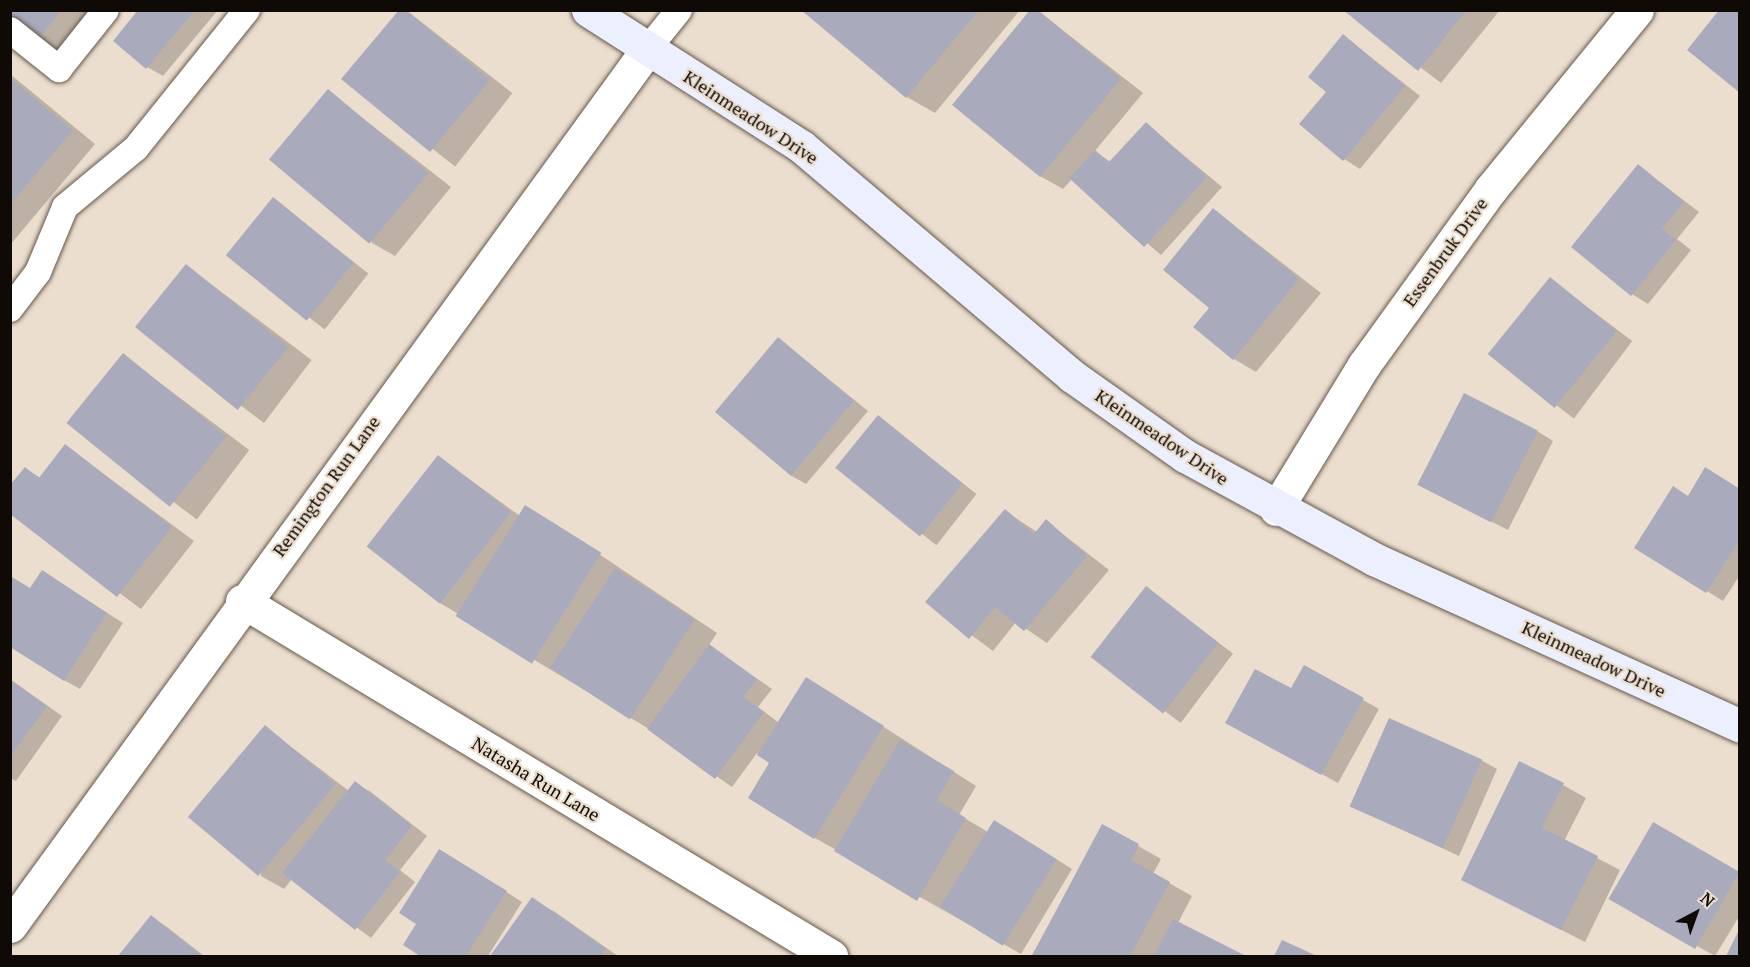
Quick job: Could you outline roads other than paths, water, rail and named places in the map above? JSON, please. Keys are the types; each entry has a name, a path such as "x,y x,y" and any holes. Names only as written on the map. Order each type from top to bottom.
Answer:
{"street":[{"name":"Kleinmeadow Drive","path":"588,10 647,50 802,147 1072,376 1185,456 1276,509 1740,726"},
{"name":"Kleinmeadow Drive","path":"615,10 647,50"},
{"name":"Essenbruk Drive","path":"1276,509 1364,365 1470,217 1636,10"},
{"name":"Remington Run Lane","path":"10,926 242,601 647,50"},
{"name":"Natasha Run Lane","path":"242,601 831,957"}],"lane":[{"path":"10,30 59,69 106,10"},
{"path":"10,309 38,272 65,207 136,148 247,10"},
{"path":"647,50 679,10"}]}
